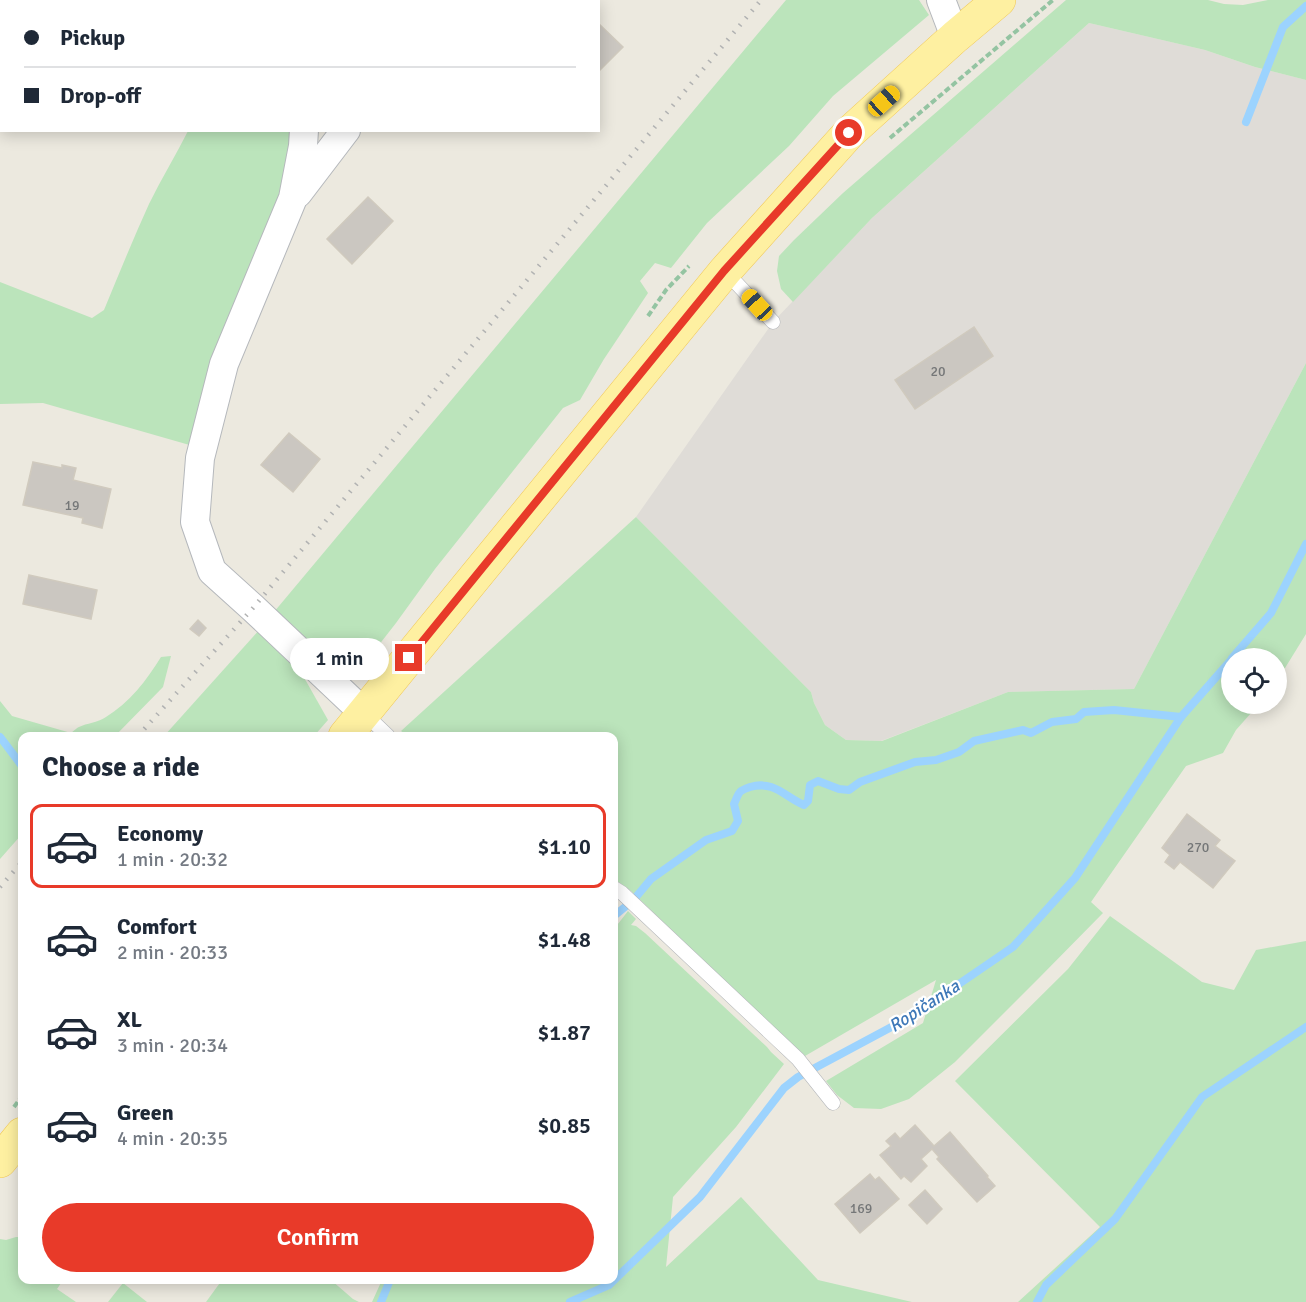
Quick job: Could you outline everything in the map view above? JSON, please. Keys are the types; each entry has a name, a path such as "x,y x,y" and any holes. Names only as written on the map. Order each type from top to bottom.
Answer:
{"main road":[{"path":"355,725 724,271 849,133 999,0"},
{"path":"0,1161 18,1139"}],"street":[{"path":"941,0 955,37"},
{"path":"304,132 293,198 224,364 200,458 195,522 212,571 253,608 355,725"},
{"path":"293,198 344,132"}],"lane":[{"path":"724,271 773,322"},
{"path":"355,725 376,732"},
{"path":"618,891 798,1059 832,1103"}],"path":[{"path":"887,141 1053,0"}],"shaded area":[{"path":"1089,23 1205,50 1255,67 1306,80 1306,363 1134,689 1008,692 881,741 846,740 825,725 811,692 636,517 773,322 872,218"}],"green space":[{"path":"786,0 919,0 929,15 833,96 789,146 707,223 671,268 655,263 640,281 648,293 580,400 563,408 435,569 357,673 344,674 274,612"},
{"path":"1066,0 1208,0 1243,5 1268,0 1306,0 1306,80 1255,67 1205,50 1089,23 872,218 793,302 781,289 777,271 779,256 843,193"},
{"path":"187,132 296,132 292,166 193,446 43,403 0,404 0,282 92,318 104,310 149,204"},
{"path":"1306,363 1306,634 1287,665 1287,648 1221,648 1221,714 1250,714 1236,730 1223,753 1186,766 1091,902 1103,913 955,1062 909,1099 881,1109 854,1108 837,1095 826,1081 923,1023 936,980 805,1056 631,891 618,882 618,732 401,731 636,517 811,692 825,725 846,740 882,741 1008,692 1134,689"},
{"path":"260,629 278,644 306,681 328,720 318,732 168,732"},
{"path":"171,656 163,687 119,732 72,732 78,727 99,721 122,705 150,674 161,657"},
{"path":"0,701 12,716 68,732 18,732 18,839 0,859"},
{"path":"628,911 636,919 631,925 645,933 784,1064 736,1127 673,1197 666,1267 741,1197 818,1280 912,1302 372,1302 380,1284 618,1284 618,924"},
{"path":"1110,916 1202,982 1234,990 1256,950 1306,941 1306,1302 1018,1302 1100,1227 955,1081 1068,969"},
{"path":"18,1237 18,1284 60,1284 57,1289 76,1302 0,1302 0,1239"},
{"path":"124,1284 147,1302 108,1302"},
{"path":"219,1284 336,1284 359,1302 206,1302"}],"building":[{"path":"600,25 623,47 600,70"},
{"path":"368,197 393,221 352,264 327,239"},
{"path":"974,327 993,356 915,409 895,380"},
{"path":"289,433 320,459 293,492 261,465"},
{"path":"33,462 62,468 62,465 76,468 73,480 111,489 102,528 82,523 83,518 23,505"},
{"path":"29,575 97,590 91,619 23,604"},
{"path":"198,620 206,628 199,636 190,629"},
{"path":"1187,814 1220,840 1215,846 1235,861 1213,888 1180,862 1174,869 1165,862 1170,855 1162,848"},
{"path":"915,1125 934,1146 950,1132 995,1186 977,1202 937,1159 939,1157 932,1149 921,1159 927,1166 911,1182 904,1176 901,1179 880,1155 891,1146 886,1141 895,1133 900,1139"},
{"path":"870,1174 875,1180 879,1177 899,1199 860,1233 835,1204"},
{"path":"925,1190 942,1209 927,1224 909,1205"}],"waterway":[{"path":"1246,122 1283,27 1306,6"},
{"name":"Ropičanka","path":"1241,648 1271,613 1306,544"},
{"name":"Ropičanka","path":"618,1276 700,1197 784,1088 798,1077 912,1016 1013,947 1075,878 1181,717 1221,672"},
{"path":"636,897 651,879 706,840 732,831 738,821 734,804 740,792 750,787 758,785 773,788 804,805 808,801 810,785 818,781 839,789 849,790 860,782 915,762 936,760 959,752 974,741 1023,730 1031,733 1052,722 1076,719 1084,712 1114,710 1181,717"},
{"path":"0,737 18,761"},
{"path":"618,913 625,907"},
{"path":"1037,1302 1046,1285 1115,1219 1202,1097 1306,1027"},
{"path":"381,1302 388,1284"},
{"name":"Ropičanka","path":"570,1302 610,1284"}],"railway":[{"path":"142,732 253,608 761,0"},
{"path":"0,887 18,867"}],"route":[{"path":"409,658 724,271 849,133"}]}
